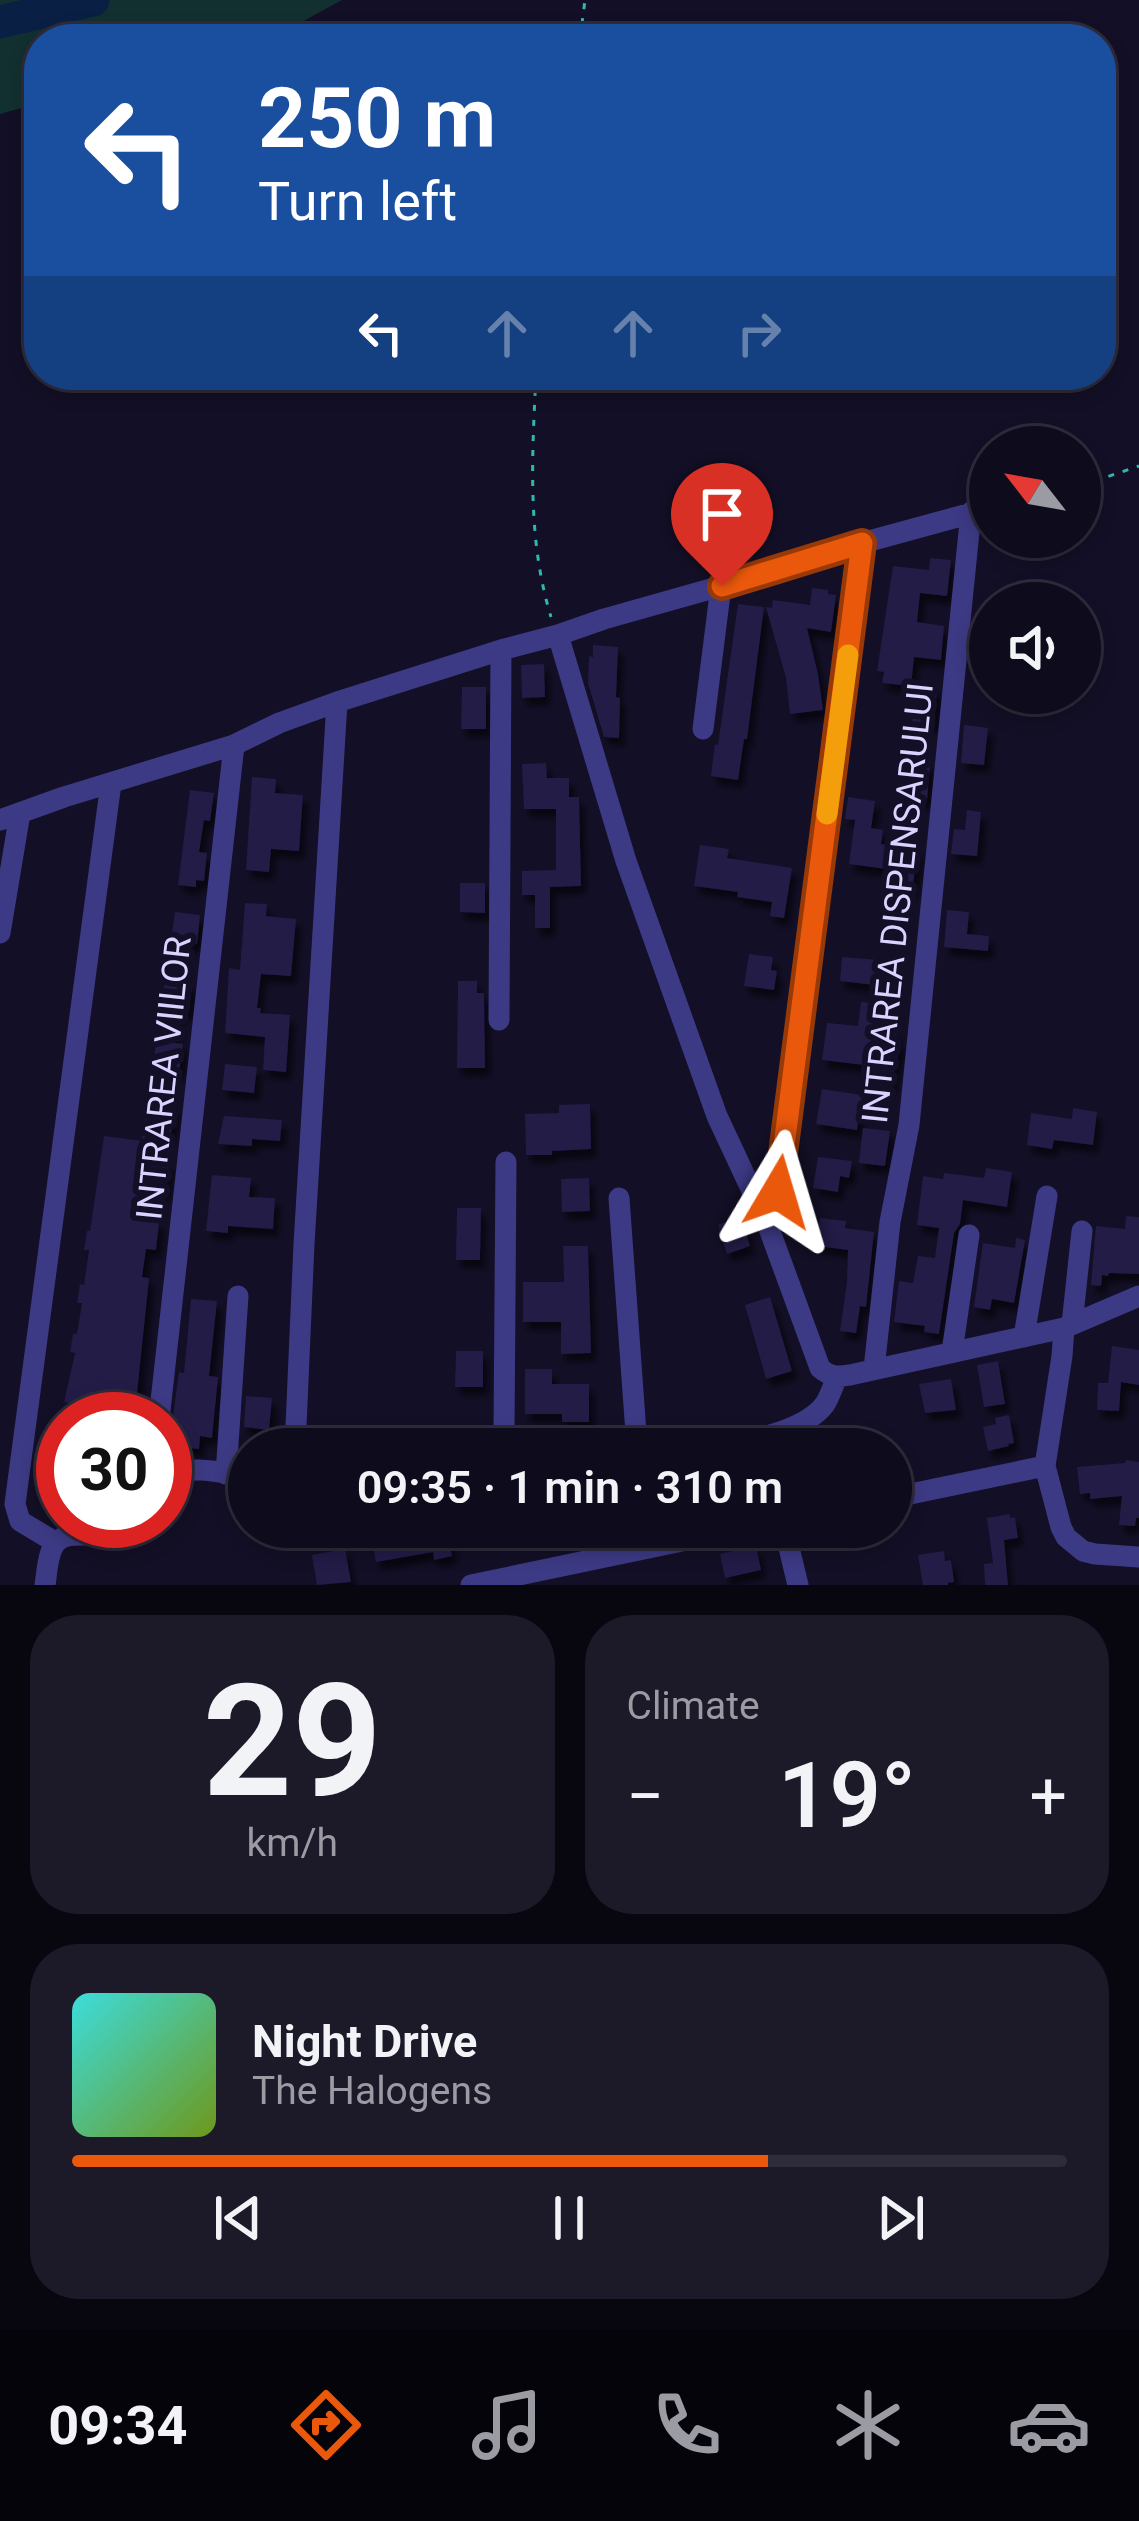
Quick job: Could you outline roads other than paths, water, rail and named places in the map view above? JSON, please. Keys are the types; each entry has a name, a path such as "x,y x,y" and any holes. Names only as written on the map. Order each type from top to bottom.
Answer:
{"street":[{"path":"0,933 10,816 234,745 337,702 501,650 969,513"},
{"path":"767,1223 778,1192 862,543"},
{"name":"INTRAREA DISPENSARULUI","path":"874,1370 890,1222 909,1125 974,558"},
{"path":"703,729 722,586"},
{"path":"559,635 626,861 717,1115 767,1223 820,1368 837,1377 874,1370 1068,1326 1139,1296"},
{"path":"499,1019 501,650"},
{"path":"296,1428 337,702"},
{"name":"INTRAREA VIILOR","path":"162,1392 234,745"},
{"path":"36,1531 20,1521 15,1504 111,783"},
{"path":"504,1428 506,1162"},
{"path":"1024,1336 1047,1196"},
{"path":"619,1198 639,1428"},
{"path":"1082,1232 1045,1466 1061,1527 1073,1544 1095,1554 1139,1557"},
{"path":"952,1352 969,1235"},
{"path":"192,1471 226,1474 238,1296"},
{"path":"785,1428 813,1417 827,1401 837,1377"},
{"path":"912,1494 1045,1466"},
{"path":"45,1585 54,1548"},
{"path":"471,1585 648,1548"},
{"path":"789,1548 798,1585"}],"waterway":[{"path":"0,22 93,0"}]}
